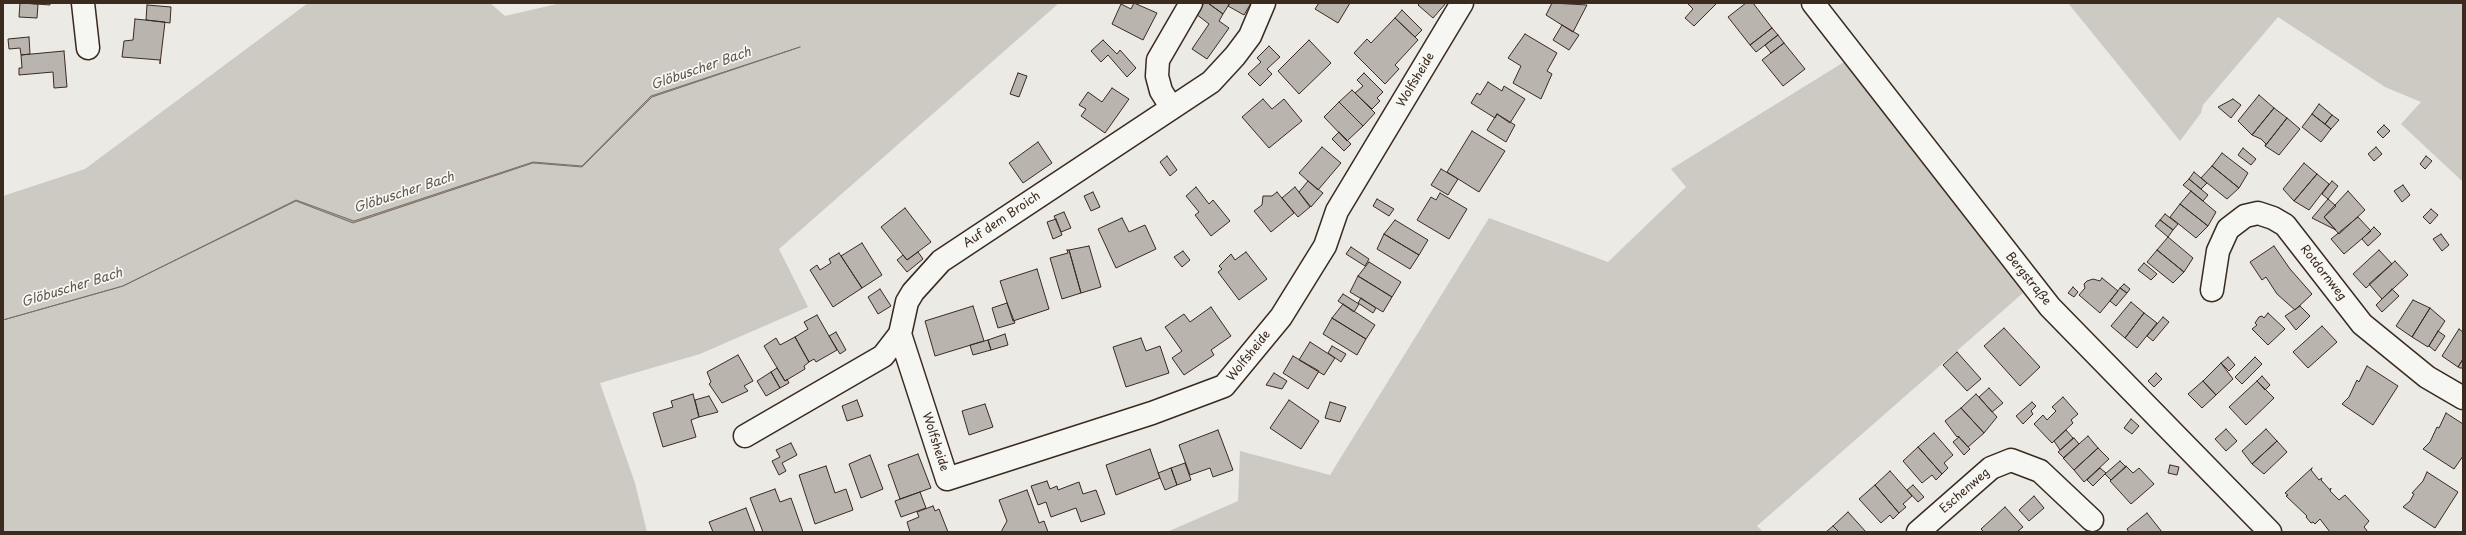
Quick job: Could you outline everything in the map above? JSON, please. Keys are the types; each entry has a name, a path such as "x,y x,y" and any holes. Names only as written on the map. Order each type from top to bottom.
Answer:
{"street":[{"path":"83,3 88,48"},
{"path":"1171,107 1161,91 1157,76 1158,60 1191,3"},
{"name":"Auf dem Broich","path":"745,436 883,356 900,334 907,302 922,280 941,261 1171,107 1211,82 1235,56 1250,36 1264,3"},
{"name":"Wolfsheide","path":"900,334 947,480 1152,412 1224,386 1281,317 1325,246 1337,211 1462,3"},
{"name":"Bergstraße","path":"1813,3 2050,307 2270,532"},
{"name":"Rotdornweg","path":"2212,290 2218,251 2228,229 2245,216 2258,213 2273,218 2285,225 2362,324 2427,377 2463,398"},
{"name":"Eschenweg","path":"1918,532 1991,468 2011,460 2040,471 2092,520"}],"shaded area":[{"path":"308,3 490,3 505,16 561,3 1059,3 779,249 808,307 700,354 600,383 635,483 647,532 3,532 3,196 85,169"},
{"path":"2068,3 2463,3 2463,182 2401,124 2421,102 2385,87 2278,17 2203,105 2201,113 2180,141"},
{"name":"Glöbuscher Bach","path":"800,47 652,97 582,167 533,163 353,223 296,201 123,286 296,200 354,221 533,162 582,166 651,96"},
{"path":"1844,62 2023,293 1757,526 1763,532 1167,532 1238,501 1240,451 1330,475 1489,218 1608,262 1686,187 1671,169"}],"building":[{"path":"20,3 38,4 37,18 19,17"},
{"path":"23,3 50,3 50,5"},
{"path":"1134,3 1157,13 1143,40 1112,24 1121,4 1131,9"},
{"path":"1204,3 1208,3 1223,14 1219,21 1229,28 1207,59 1192,49 1209,24 1196,14"},
{"path":"1208,3 1230,3 1223,14"},
{"path":"1230,3 1251,3 1244,15 1228,6"},
{"path":"1319,3 1350,3 1338,23 1315,9"},
{"path":"1420,3 1446,3 1433,18 1418,5"},
{"path":"1552,3 1587,5 1573,32 1546,15"},
{"path":"1687,3 1717,3 1694,26 1685,18 1693,9"},
{"path":"1746,3 1753,3 1772,28 1750,45 1728,17"},
{"path":"147,5 171,7 170,23 146,20"},
{"path":"1402,10 1422,30 1415,37 1395,18"},
{"path":"1395,18 1418,40 1395,65 1399,69 1385,84 1354,53 1367,39 1371,43"},
{"path":"135,19 165,22 160,64 160,60 122,57 124,41 133,40"},
{"path":"1562,25 1579,35 1569,50 1553,40"},
{"path":"1772,28 1778,35 1756,52 1750,45"},
{"path":"1525,34 1557,53 1547,71 1552,74 1541,99 1513,83 1521,66 1508,58"},
{"path":"1778,35 1784,43 1771,53 1765,45"},
{"path":"29,37 30,54 21,55 20,48 9,49 8,39"},
{"path":"1103,40 1117,54 1120,50 1136,68 1127,77 1108,55 1101,62 1091,51"},
{"path":"1309,40 1331,63 1299,94 1278,71"},
{"path":"1784,43 1805,69 1783,86 1762,60"},
{"path":"1269,46 1280,57 1267,69 1272,74 1260,86 1248,74 1261,62 1257,58"},
{"path":"64,51 67,87 54,88 53,72 19,75 19,68 22,68 21,55"},
{"path":"1018,73 1027,76 1019,97 1010,94"},
{"path":"1364,73 1383,92 1377,98 1380,101 1372,109 1355,93 1363,86 1357,80"},
{"path":"1488,82 1502,91 1504,86 1525,99 1510,123 1497,114 1495,118 1471,103 1477,93 1480,95"},
{"path":"1112,88 1129,99 1105,133 1081,116 1086,109 1079,105 1088,92 1102,102"},
{"path":"1352,90 1375,113 1363,126 1339,102"},
{"path":"2259,95 2274,108 2252,135 2238,121"},
{"path":"1263,99 1272,109 1284,99 1302,121 1269,148 1242,117"},
{"path":"2233,99 2241,105 2231,118 2218,107"},
{"path":"1339,102 1363,126 1347,141 1324,117"},
{"path":"2319,104 2332,115 2325,124 2312,114"},
{"path":"2274,108 2287,118 2265,146 2266,144 2261,139 2252,135"},
{"path":"1497,114 1515,125 1506,142 1487,130"},
{"path":"2312,114 2331,129 2321,142 2302,127"},
{"path":"2332,115 2339,120 2331,129 2325,124"},
{"path":"2287,118 2300,129 2279,155 2265,146"},
{"path":"2384,125 2390,131 2383,138 2377,132"},
{"path":"1472,131 1505,151 1479,192 1447,172"},
{"path":"1339,132 1351,144 1344,151 1332,139"},
{"path":"1038,142 1052,163 1023,183 1009,163"},
{"path":"1322,147 1341,163 1318,190 1299,173"},
{"path":"2376,147 2382,154 2374,161 2368,154"},
{"path":"2243,148 2256,159 2251,165 2238,155"},
{"path":"2222,153 2248,173 2239,188 2212,166"},
{"path":"1167,156 1177,170 1170,176 1160,162"},
{"path":"2426,156 2432,161 2425,169 2420,164"},
{"path":"2304,163 2317,174 2294,201 2283,189"},
{"path":"2212,166 2239,188 2227,199 2201,178"},
{"path":"1441,169 1458,179 1448,195 1431,185"},
{"path":"2194,172 2207,183 2201,189 2189,179"},
{"path":"2317,174 2329,184 2309,210 2294,201"},
{"path":"2189,179 2208,195 2203,201 2183,185"},
{"path":"1308,181 1323,193 1311,207 1299,192"},
{"path":"2332,181 2338,186 2328,199 2322,194"},
{"path":"2403,185 2410,195 2402,202 2394,191"},
{"path":"1196,187 1209,204 1213,200 1230,221 1211,236 1195,215 1199,212 1186,196"},
{"path":"1295,187 1310,207 1298,217 1282,198"},
{"path":"2191,191 2216,212 2208,226 2180,204"},
{"path":"2348,191 2365,210 2339,234 2324,217"},
{"path":"1093,192 1100,207 1091,211 1084,196"},
{"path":"1277,192 1294,213 1271,232 1254,211 1262,205 1263,196 1272,196"},
{"path":"1440,193 1467,209 1449,239 1417,220 1431,197 1436,200"},
{"path":"1377,199 1394,209 1389,216 1373,206"},
{"path":"2328,199 2336,206 2324,217 2336,230 2312,218"},
{"path":"2180,204 2208,226 2196,238 2170,217"},
{"path":"905,208 931,242 907,260 881,227"},
{"path":"2431,209 2438,215 2430,224 2423,217"},
{"path":"1064,212 1071,228 1061,232 1054,216"},
{"path":"2165,214 2178,224 2173,230 2160,220"},
{"path":"2358,217 2371,231 2344,254 2331,239"},
{"path":"1122,218 1129,232 1145,225 1156,249 1116,268 1098,229"},
{"path":"1056,219 1062,235 1053,239 1047,222"},
{"path":"1395,220 1428,240 1419,255 1384,234"},
{"path":"2160,220 2173,230 2168,237 2155,226"},
{"path":"2374,227 2381,234 2368,246 2362,239"},
{"path":"1384,234 1419,255 1410,269 1377,249"},
{"path":"2441,234 2449,245 2442,251 2433,239"},
{"path":"2168,237 2193,258 2184,272 2157,250"},
{"path":"862,243 882,275 862,288 841,256"},
{"path":"1089,246 1101,287 1081,293 1069,250"},
{"path":"2274,246 2290,269 2312,294 2295,310 2277,294 2266,277 2262,280 2250,262"},
{"path":"1351,247 1369,259 1365,266 1346,254"},
{"path":"1067,250 1069,250 1081,293 1062,299 1050,258 1068,253"},
{"path":"2157,250 2184,272 2173,283 2147,262"},
{"path":"2379,250 2392,264 2366,288 2353,274"},
{"path":"1183,251 1190,260 1182,267 1174,257"},
{"path":"918,252 923,259 907,272 897,260 903,255 907,260"},
{"path":"1246,252 1267,279 1239,300 1218,272 1222,269 1219,266 1231,254 1235,260"},
{"path":"839,253 862,288 833,307 810,270 817,265 820,270 831,263 829,259"},
{"path":"2395,261 2408,275 2382,299 2369,284"},
{"path":"1369,262 1401,282 1392,297 1358,276"},
{"path":"2144,263 2157,274 2151,280 2138,270"},
{"path":"1037,269 1049,309 1013,321 1000,281"},
{"path":"1358,276 1392,297 1383,312 1350,292"},
{"path":"2102,278 2118,291 2100,313 2079,295 2085,288 2084,284 2087,281 2093,279 2100,281"},
{"path":"2124,284 2130,289 2127,293 2120,288"},
{"path":"2073,287 2078,292 2074,297 2068,293"},
{"path":"2120,288 2127,293 2116,306 2110,301"},
{"path":"880,289 891,306 878,314 868,297"},
{"path":"2392,289 2399,296 2382,312 2376,305"},
{"path":"1343,294 1359,304 1354,312 1338,301"},
{"path":"1361,298 1376,308 1373,313 1358,303"},
{"path":"2413,300 2430,308 2412,337 2396,326"},
{"path":"2131,302 2144,313 2125,338 2111,326"},
{"path":"1007,303 1015,323 998,328 992,308"},
{"path":"1343,304 1375,325 1366,339 1332,318"},
{"path":"973,306 984,341 935,356 925,321"},
{"path":"2300,306 2310,316 2296,330 2285,316"},
{"path":"1211,307 1231,336 1211,350 1214,355 1184,375 1172,358 1182,351 1165,327 1184,314 1190,322"},
{"path":"2430,308 2445,321 2428,347 2412,337"},
{"path":"2144,313 2157,323 2137,348 2125,338"},
{"path":"2268,313 2285,329 2268,345 2252,329 2257,325 2255,323 2259,317 2262,316 2264,318"},
{"path":"817,315 837,350 816,362 814,359 809,362 795,337 808,329 804,322"},
{"path":"2163,317 2169,322 2153,341 2147,336"},
{"path":"1332,318 1366,339 1357,355 1323,334"},
{"path":"2322,326 2337,342 2308,368 2293,352"},
{"path":"2004,328 2040,367 2020,386 1984,346"},
{"path":"2459,329 2463,332 2463,359 2458,367 2442,356"},
{"path":"2438,331 2445,336 2435,351 2429,346"},
{"path":"836,332 846,350 840,354 829,336"},
{"path":"1005,334 1008,345 991,350 988,340"},
{"path":"795,337 809,362 804,366 805,369 785,381 764,346 776,338 780,345"},
{"path":"1141,338 1146,351 1160,346 1169,373 1126,387 1113,347"},
{"path":"988,340 991,350 973,355 970,345"},
{"path":"1310,342 1335,358 1324,375 1299,360"},
{"path":"1332,346 1346,354 1341,362 1328,353"},
{"path":"1957,352 1981,379 1967,391 1943,365"},
{"path":"738,355 753,381 744,386 748,391 722,403 709,384 711,382 707,372"},
{"path":"1293,356 1319,371 1308,389 1283,373"},
{"path":"2228,357 2235,365 2229,371 2221,363"},
{"path":"2255,357 2262,364 2242,384 2235,377"},
{"path":"2463,359 2463,368 2460,368 2458,367"},
{"path":"2221,363 2233,379 2216,395 2203,381"},
{"path":"2367,366 2398,386 2373,425 2342,404 2349,397 2357,380 2359,382"},
{"path":"777,368 785,381 787,379 789,383 780,388 771,372"},
{"path":"771,372 780,388 766,396 757,381"},
{"path":"1274,373 1287,381 1282,389 1266,385"},
{"path":"2156,373 2162,379 2154,387 2148,381"},
{"path":"2262,376 2270,385 2265,390 2257,381"},
{"path":"2203,381 2216,395 2202,408 2188,394"},
{"path":"2257,381 2274,398 2246,425 2229,407"},
{"path":"1989,388 2003,403 1992,412 1979,397"},
{"path":"693,394 699,417 691,420 696,437 663,447 653,413 673,407 671,401"},
{"path":"1976,394 1997,417 1984,433 1961,408"},
{"path":"709,396 718,412 699,417 695,400"},
{"path":"2063,397 2078,414 2071,420 2073,423 2052,443 2034,424 2043,415 2047,420 2056,411 2052,407"},
{"path":"857,400 863,416 847,421 842,406"},
{"path":"1289,400 1319,421 1301,449 1270,428"},
{"path":"1330,402 1346,407 1340,422 1325,418"},
{"path":"2032,402 2036,406 2031,411 2033,414 2023,424 2016,416"},
{"path":"985,404 993,427 969,435 962,411"},
{"path":"1961,408 1984,433 1968,447 1958,436 1957,437 1945,421"},
{"path":"2446,413 2463,424 2463,456 2454,469 2423,449 2430,442 2437,427 2439,428"},
{"path":"2131,419 2139,426 2132,434 2124,428"},
{"path":"2226,429 2237,441 2226,451 2215,439"},
{"path":"2266,429 2277,441 2252,464 2242,451"},
{"path":"1218,430 1233,470 1213,477 1210,468 1190,475 1179,445"},
{"path":"2066,430 2073,438 2060,450 2054,441"},
{"path":"1934,433 1953,455 1944,463 1948,468 1942,474 1918,447"},
{"path":"2088,436 2098,448 2074,470 2063,458"},
{"path":"1959,437 1970,449 1964,455 1953,442"},
{"path":"2074,438 2079,444 2064,458 2058,452"},
{"path":"2277,441 2287,452 2264,474 2252,464"},
{"path":"791,443 797,455 782,463 786,471 779,475 772,461 780,457 776,450"},
{"path":"1918,447 1942,474 1936,480 1932,475 1922,483 1903,461"},
{"path":"2098,448 2109,459 2084,482 2074,470"},
{"path":"1150,449 1160,478 1116,495 1106,465"},
{"path":"918,454 931,488 900,499 888,465"},
{"path":"870,455 883,489 861,498 849,464"},
{"path":"2120,461 2126,467 2111,480 2105,474"},
{"path":"1185,463 1191,480 1177,485 1171,468"},
{"path":"2170,465 2179,467 2177,475 2168,473"},
{"path":"826,466 835,493 846,489 853,510 815,524 799,475"},
{"path":"2126,466 2133,473 2139,468 2154,484 2131,504 2110,481"},
{"path":"1171,468 1177,485 1165,490 1158,473"},
{"path":"2100,468 2106,473 2093,486 2087,480"},
{"path":"2312,468 2311,470 2319,480 2322,478 2321,480 2330,490 2331,488 2330,491 2339,500 2345,495 2369,521 2364,527 2368,532 2330,532 2320,519 2315,524 2313,522 2311,523 2306,517 2307,516 2286,496 2288,495 2285,493"},
{"path":"1890,471 1912,496 1903,504 1906,507 1899,513 1875,485"},
{"path":"2427,472 2458,492 2435,528 2403,507 2410,501 2414,494 2412,493 2423,481"},
{"path":"1047,481 1050,489 1057,486 1058,490 1079,482 1083,494 1096,490 1105,514 1081,522 1076,508 1051,517 1046,502 1038,505 1031,486"},
{"path":"1875,485 1899,513 1893,519 1890,515 1881,523 1859,499"},
{"path":"1913,485 1924,497 1918,502 1907,490"},
{"path":"775,489 780,502 791,498 803,532 763,532 750,498"},
{"path":"1027,490 1039,523 1044,521 1048,532 1001,532 1007,521 999,500"},
{"path":"920,492 926,508 901,517 895,501"},
{"path":"2034,496 2044,508 2029,521 2019,510"},
{"path":"933,506 935,511 939,509 948,532 910,532 907,522 919,517 917,512"},
{"path":"2005,507 2023,527 2017,532 1984,532 1981,529"},
{"path":"746,508 755,532 713,532 709,522"},
{"path":"1848,512 1866,532 1839,532 1833,526"},
{"path":"2147,513 2162,532 2129,532 2127,529"},
{"path":"1833,526 1839,532 1826,532"}]}
